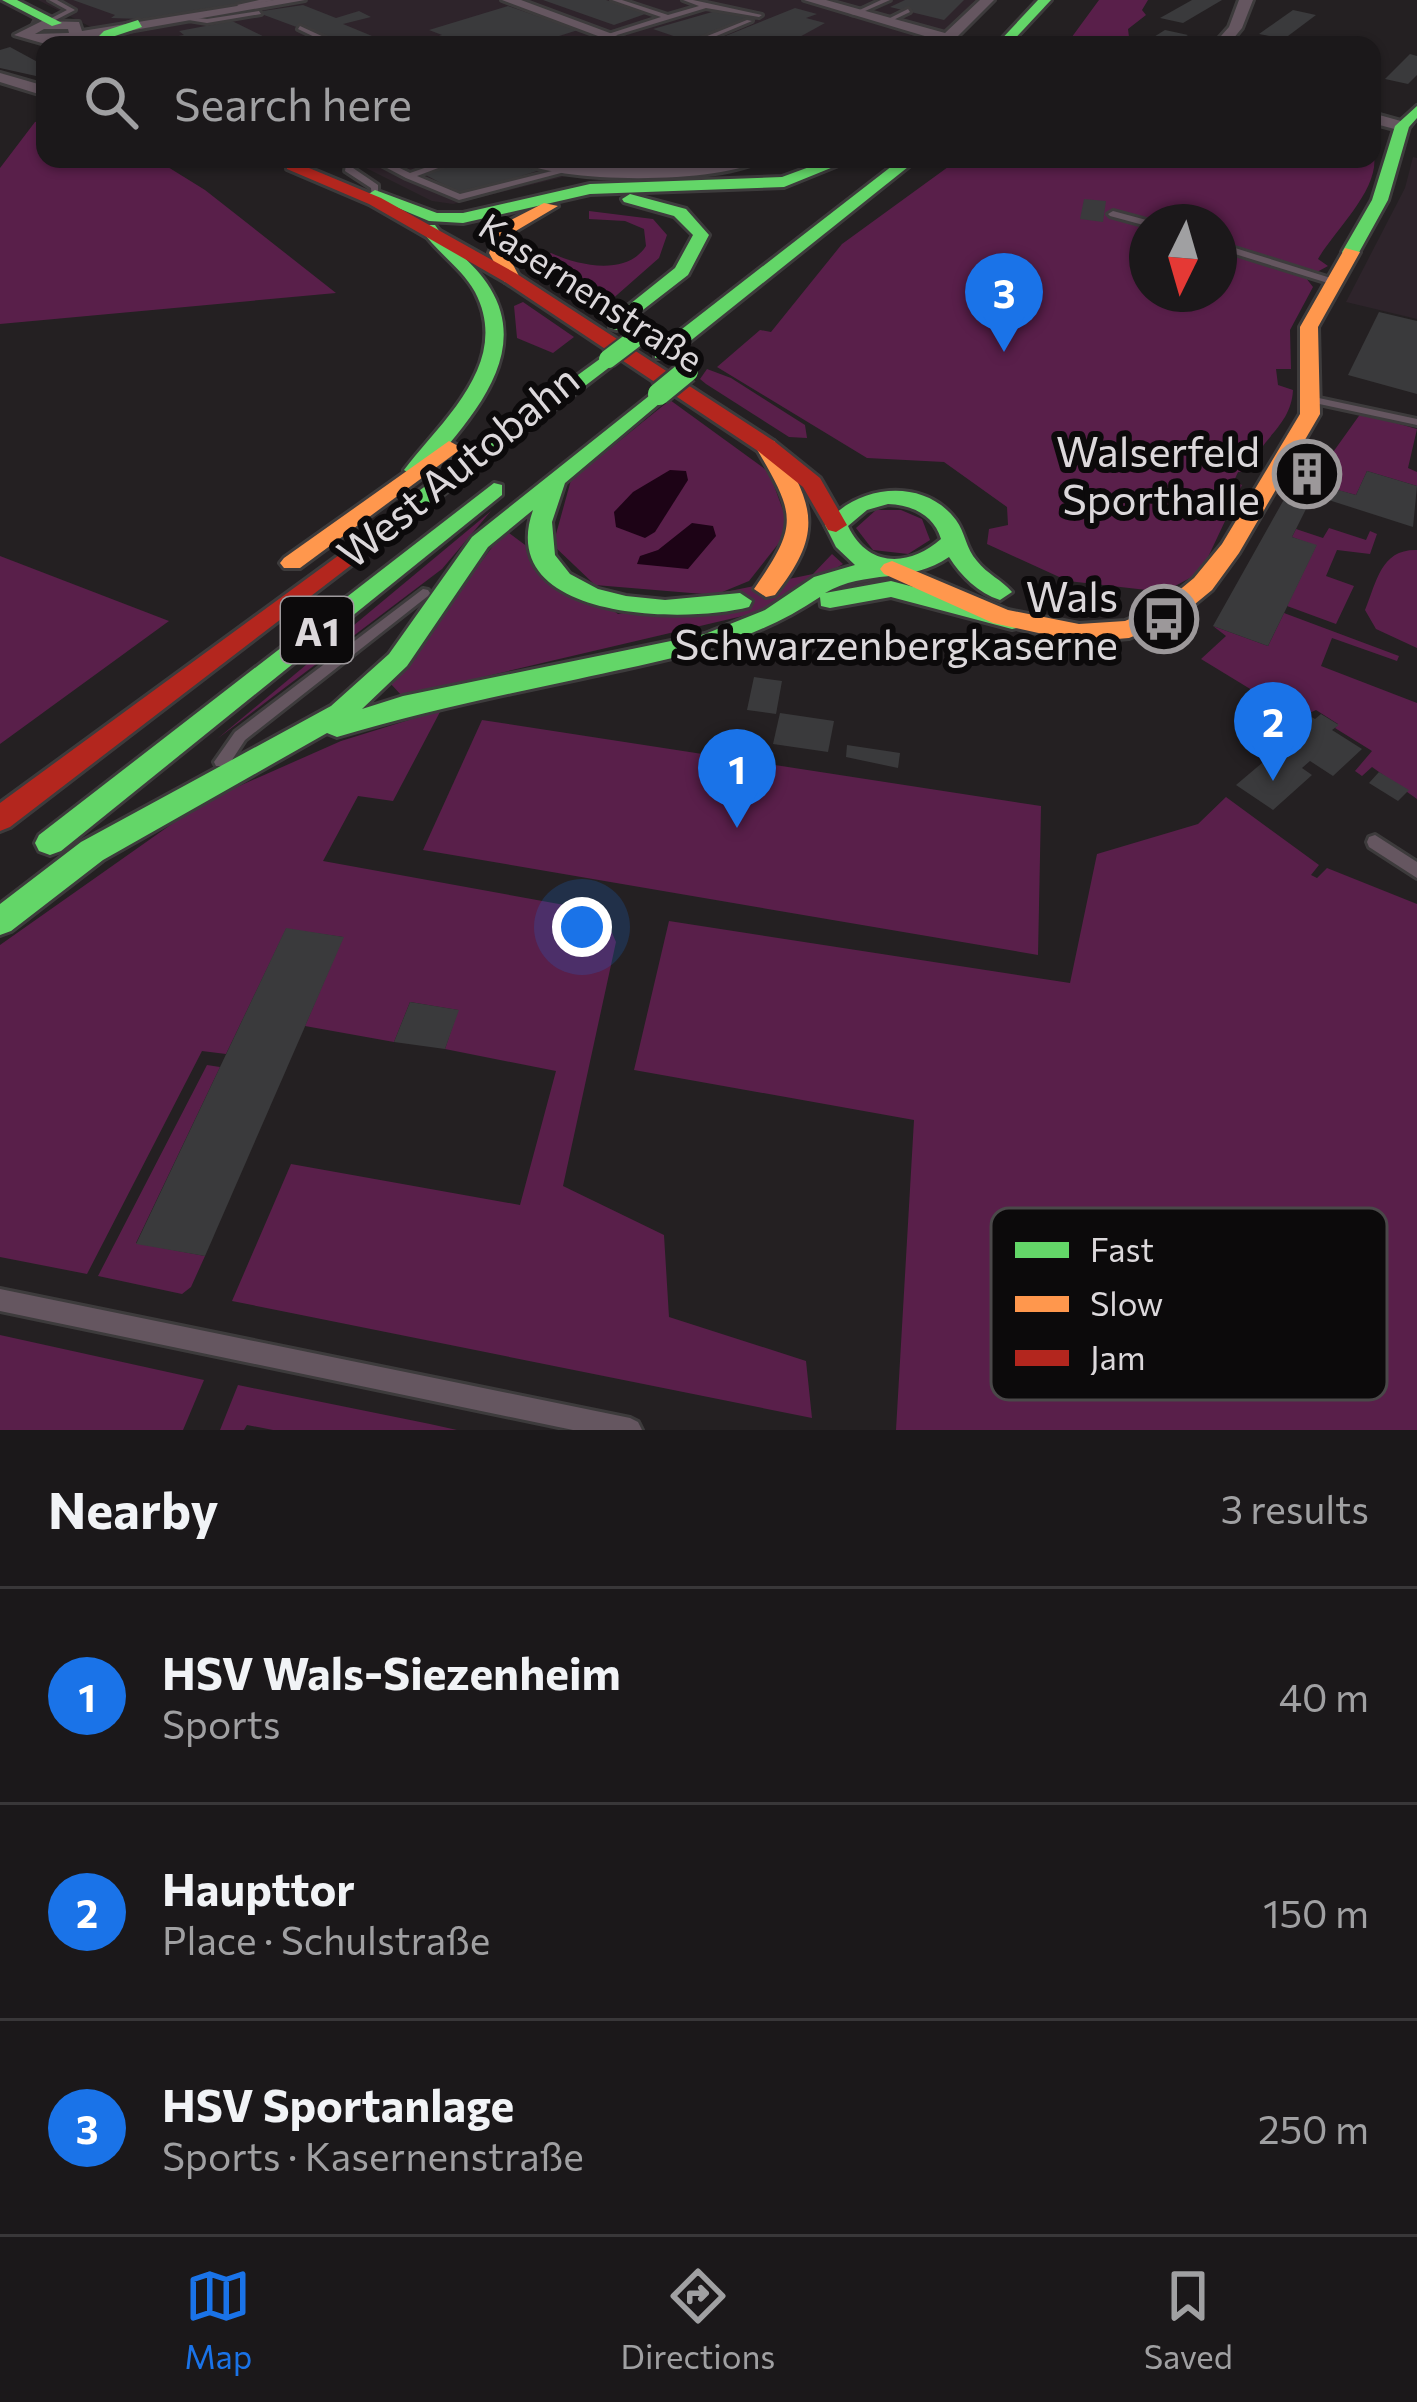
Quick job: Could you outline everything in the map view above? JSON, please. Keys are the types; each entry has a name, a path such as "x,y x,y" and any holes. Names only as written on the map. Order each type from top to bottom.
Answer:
{"main road":[{"path":"1011,36 1045,0"},
{"path":"1042,36 1072,0"},
{"path":"41,25 108,34 138,24"},
{"path":"1054,631 1098,636 1164,619 1202,592 1225,564 1314,400 1306,336 1380,200 1410,127"},
{"name":"Kasernenstraße","path":"297,168 375,198"},
{"name":"Kasernenstraße","path":"333,168 766,446 812,483 851,554 925,576 1012,621 1054,631"},
{"path":"413,472 466,414 494,343 486,296 436,244 437,234 588,189 774,184 830,168"},
{"path":"69,766 83,729 413,472 598,353 856,168"},
{"name":"West Autobahn","path":"598,407 899,168"},
{"path":"375,198 444,219 515,208"},
{"path":"511,278 498,254 500,242 519,219 542,208 600,198 634,200 681,213 701,233 699,256 627,330"},
{"path":"0,922 92,851 341,713 398,660 480,542 773,297 802,244"},
{"name":"West Autobahn","path":"0,819 598,353"},
{"path":"766,446 795,490 805,520 770,603"},
{"name":"Kasernenstraße","path":"766,446 882,497 934,510 949,525 951,543 966,570 1054,631"},
{"name":"West Autobahn","path":"28,861 523,467"},
{"path":"555,479 538,516 541,549 569,582 592,598 644,611 684,612 891,589 1012,621"},
{"path":"299,740 403,706 710,642 770,603 837,531 851,506 882,497"},
{"path":"770,603 884,567 931,563 951,543"}],"street":[{"path":"138,24 298,0"},
{"path":"510,0 607,36"},
{"path":"811,0 928,36"},
{"path":"949,36 987,0"},
{"path":"1228,36 1246,0"},
{"path":"0,77 36,88"}],"lane":[{"path":"185,17 276,0"},
{"path":"510,0 520,0"},
{"path":"615,0 668,17"},
{"path":"686,0 758,15"},
{"path":"854,14 887,0"},
{"path":"607,36 706,6"},
{"path":"885,22 908,11"},
{"path":"185,17 207,21 259,13"},
{"path":"712,36 749,21"},
{"path":"299,28 317,36"},
{"path":"348,168 375,187 375,198"},
{"path":"393,168 459,197 550,168"},
{"path":"410,176 433,168"},
{"path":"1113,214 1129,218"},
{"path":"1237,252 1334,282"},
{"path":"1314,400 1417,422"},
{"path":"203,789 240,736 429,588 454,577"},
{"path":"1376,842 1417,871"},
{"path":"0,1300 630,1430"}],"shaded area":[{"path":"38,0 997,0 960,36 108,36"},
{"path":"1099,0 1148,0 1142,10 1146,15 1128,29 1129,36 1073,36"},
{"path":"35,122 36,168 170,168 205,190 336,293 0,324 0,168"},
{"path":"1413,157 1417,158 1417,319 1346,302 1405,188"},
{"path":"366,168 738,168 575,174 453,204 432,201"},
{"path":"947,168 1373,168 1366,191 1318,259 1328,266 1306,278 1313,287 1290,330 1291,369 1276,369 1278,385 1293,390 1287,413 1250,471 1238,472 1234,481 1242,485 1201,572 1164,592 1068,581 987,544 989,529 1008,525 1007,507 944,462 867,458 717,367 760,330 771,332 842,244"},
{"path":"589,211 653,219 667,235 659,258 601,309 534,261 551,253 575,262 615,265 627,262 646,246 644,229 625,221 589,219"},
{"path":"523,302 574,337 553,353 517,338 514,306"},
{"path":"707,369 731,378 805,425 807,438 789,437 706,384 700,379"},
{"path":"670,400 769,472 790,529 749,581 715,595 595,585 553,545 571,480"},
{"path":"1361,413 1417,429 1408,468 1417,472 1417,486 1367,471 1356,495 1311,483"},
{"path":"670,470 686,471 688,480 655,532 645,538 616,527 614,512 633,492"},
{"path":"876,510 901,510 922,519 930,540 908,554 873,550 856,528"},
{"path":"491,511 442,569 217,739"},
{"path":"692,523 713,526 716,536 688,569 637,564 640,556 658,550"},
{"path":"1329,528 1366,540 1370,531 1377,534 1370,554 1337,550 1326,576 1354,586 1336,624 1287,606 1316,546 1292,537 1296,529 1323,538"},
{"path":"505,530 618,614 813,574 832,554 843,564 764,611 402,696 390,683"},
{"path":"1417,550 1417,648 1376,629 1365,610 1388,561"},
{"path":"0,556 169,621 0,744"},
{"path":"1284,613 1399,656 1397,661 1332,638 1321,666 1417,703 1417,799 1372,767 1362,776 1355,771 1372,751 1335,728 1338,724 1316,710 1298,718 1201,659 1226,636 1213,626 1268,646"},
{"path":"441,710 393,801 358,796 323,861 603,912 616,942 563,1186 664,1235 669,1317 806,1361 812,1418 232,1301 291,1164 520,1205 556,1071 445,1049 458,1010 410,1002 394,1042 305,1026 343,937 286,929 226,1054 202,1051 87,1274 0,1257 0,945 203,802 341,741"},
{"path":"482,720 1041,806 1038,955 423,850"},
{"path":"1226,797 1319,865 1311,875 1317,878 1327,868 1417,904 1417,1430 896,1430 914,1120 634,1070 669,921 1070,983 1097,854 1198,824"},
{"path":"207,1065 220,1067 136,1243 205,1256 191,1287 182,1294 98,1276"},
{"path":"0,1335 204,1380 183,1430 0,1430"},
{"path":"238,1385 457,1430 273,1430 247,1425 244,1430 220,1430"}],"building":[{"path":"73,0 247,2 141,19 111,18 115,15"},
{"path":"543,0 606,0 648,13 614,25"},
{"path":"905,0 964,0 944,20 890,7"},
{"path":"1192,0 1222,0 1183,23 1160,18"},
{"path":"303,5 336,18 359,11 371,17 343,24 372,36 321,36 256,12"},
{"path":"508,6 578,30 559,36 439,36 429,30"},
{"path":"726,8 760,18 708,36 673,36 653,29"},
{"path":"795,8 817,14 806,18 825,23 801,36 725,36"},
{"path":"1293,10 1316,15 1288,36 1259,34"},
{"path":"232,21 263,36 178,36 184,35 179,31"},
{"path":"1165,30 1188,35 1186,36 1155,36"},
{"path":"10,47 36,61 36,76 0,68 0,50"},
{"path":"1410,54 1417,56 1417,75 1408,84 1385,79"},
{"path":"437,168 540,170 463,195 422,173"},
{"path":"1084,199 1106,201 1103,222 1080,219"},
{"path":"1379,312 1417,321 1417,394 1348,375"},
{"path":"1367,471 1417,486 1413,527 1313,495 1292,537 1317,545 1268,646 1213,626 1296,478 1356,495"},
{"path":"754,677 782,681 776,714 747,710"},
{"path":"780,713 834,721 828,752 773,744"},
{"path":"1321,714 1339,725 1332,730 1362,749 1333,776 1310,761 1302,768 1312,775 1273,810 1236,785 1275,752 1285,758 1293,750 1279,741 1308,715 1315,719"},
{"path":"847,745 900,753 898,768 846,757"},
{"path":"1379,772 1409,790 1398,801 1369,783"},
{"path":"286,928 344,937 205,1256 136,1244"},
{"path":"410,1002 459,1010 445,1049 394,1042"}],"tunnel":[{"path":"31,22 58,36"}],"traffic: fast":[{"path":"8,0 56,23"},
{"path":"1011,36 1045,0"},
{"path":"106,36 138,24"},
{"path":"1351,252 1380,200 1402,126 1417,110"},
{"path":"375,195 435,218 463,218 590,189 784,182 821,168"},
{"path":"662,354 899,168"},
{"path":"617,324 682,271 701,235 680,213 630,199"},
{"path":"415,470 479,388 495,341 494,317 484,292 429,229"},
{"path":"608,359 637,337"},
{"path":"424,498 608,359"},
{"path":"659,394 687,371"},
{"path":"0,922 92,851 341,713 398,660 480,542 659,394"},
{"path":"555,479 540,522 544,555 561,579 590,595 626,605 665,608 740,601"},
{"path":"50,843 494,490"},
{"path":"951,543 921,564 887,568 856,555 836,525 859,505 873,500 888,497 918,502 944,520 968,566 1000,592"},
{"path":"337,727 403,706 710,642 774,616 823,583 876,566"},
{"path":"830,600 891,589 1012,621"}],"traffic: slow":[{"path":"511,278 498,253 507,229 550,206"},
{"path":"892,569 1002,617 1079,633 1129,629 1169,612 1203,584 1231,548 1310,414 1309,327 1351,252"},
{"path":"766,446 789,486 799,519 793,551 766,589"},
{"path":"292,563 449,447"}],"traffic: jam":[{"path":"297,168 375,201 511,278 766,446 812,483 836,525"},
{"path":"0,819 346,558"}],"place":[{"name":"HSV Sportanlage","path":"1004,352"},
{"name":"Walserfeld Sporthalle","path":"1307,474"},
{"name":"Wals Schwarzenbergkaserne","path":"1164,619"},
{"name":"Haupttor","path":"1273,781"},
{"name":"HSV Wals-Siezenheim","path":"737,828"}]}
